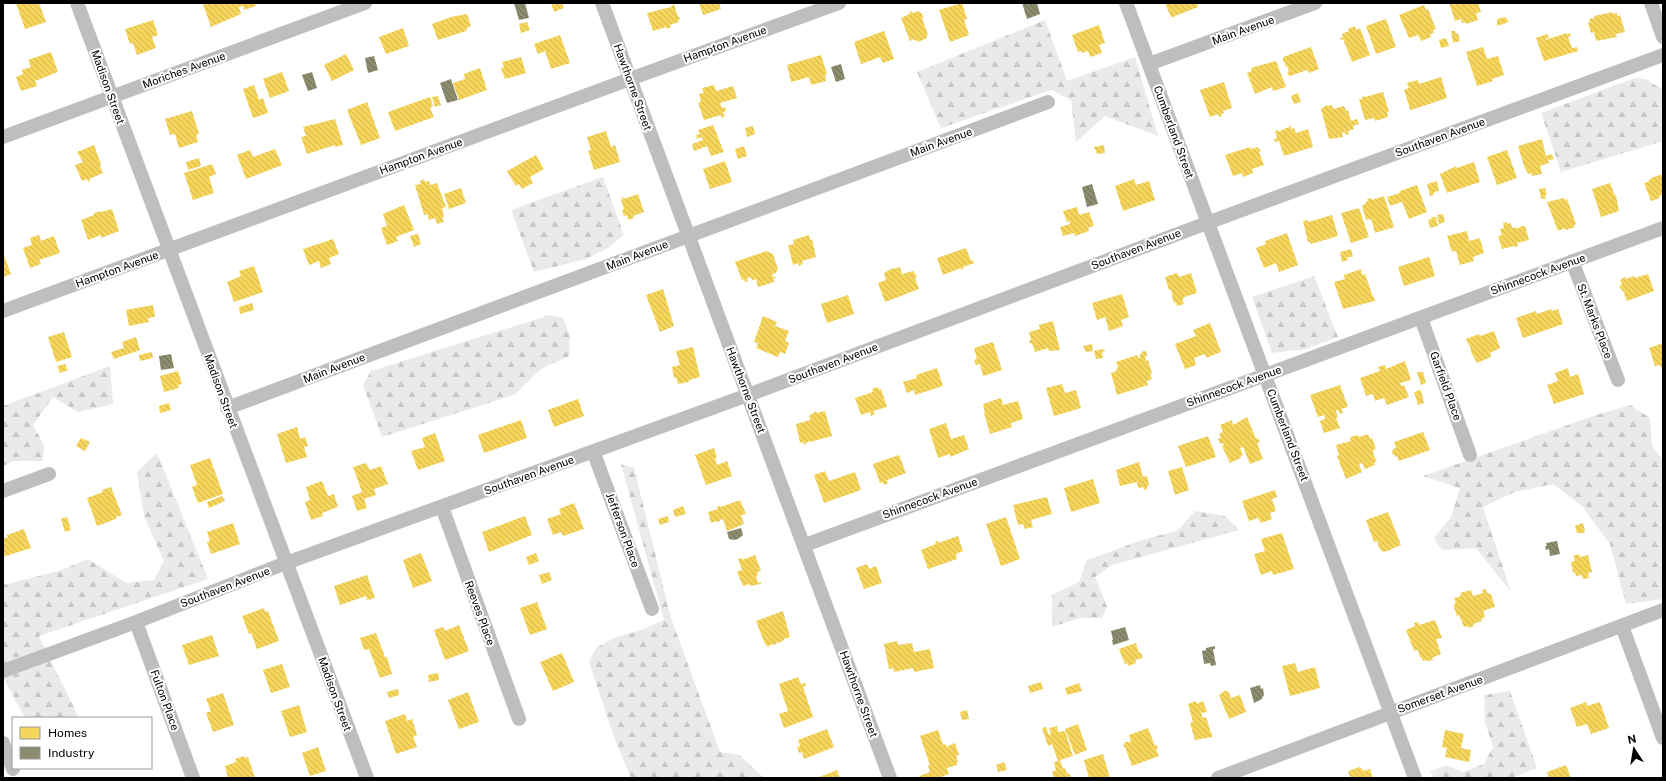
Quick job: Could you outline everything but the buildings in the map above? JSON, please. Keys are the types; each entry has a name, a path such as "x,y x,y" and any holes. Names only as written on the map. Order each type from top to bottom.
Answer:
{"street":[{"name":"Madison Street","path":"77,3 366,778"},
{"name":"Moriches Avenue","path":"3,137 365,3"},
{"name":"Hawthorne Street","path":"602,3 890,778"},
{"name":"Hampton Avenue","path":"3,311 839,3"},
{"name":"Cumberland Street","path":"1126,3 1415,778"},
{"name":"Main Avenue","path":"1149,64 1315,3"},
{"path":"1651,3 1663,37"},
{"name":"Southaven Avenue","path":"3,671 136,622 286,563 748,395 1207,223 1663,55"},
{"name":"Main Avenue","path":"227,408 1048,102"},
{"name":"Shinnecock Avenue","path":"804,545 1663,228"},
{"name":"St. Marks Place","path":"1572,261 1618,380"},
{"name":"Garfield Place","path":"1421,318 1470,455"},
{"name":"Jefferson Place","path":"593,452 652,609"},
{"path":"3,491 49,474"},
{"name":"Reeves Place","path":"442,507 518,720"},
{"name":"Somerset Avenue","path":"1218,778 1663,610"},
{"name":"Fulton Place","path":"136,622 193,778"},
{"path":"1622,626 1663,738"},
{"path":"3,743 12,766"}],"green space":[{"path":"1045,20 1067,81 1135,57 1158,136 1105,116 1076,142 1071,100 1051,90 941,128 917,72"},
{"path":"1635,78 1646,79 1658,87 1663,88 1663,141 1561,172 1541,113"},
{"path":"603,177 624,235 608,248 586,259 534,272 511,210"},
{"path":"1314,276 1338,337 1306,349 1272,353 1252,297"},
{"path":"550,315 563,318 570,336 569,356 541,369 514,395 382,437 363,385 371,371"},
{"path":"110,366 113,404 78,412 53,397 33,425 44,445 43,461 14,461 3,466 3,406"},
{"path":"1630,405 1650,418 1652,446 1663,460 1663,599 1626,604 1610,544 1582,506 1553,484 1515,492 1483,507 1511,592 1476,548 1442,550 1434,538 1451,517 1460,488 1423,476 1596,415"},
{"path":"157,453 208,579 39,636 79,717 24,717 3,677 3,585 59,571 88,559 126,583 154,580 164,561 144,516 137,472"},
{"path":"621,464 634,468 671,618 720,752 739,755 764,778 631,778 614,737 589,662 596,648 614,638 641,630 664,620"},
{"path":"1195,511 1225,516 1239,530 1112,565 1095,577 1107,607 1102,618 1080,618 1052,627 1052,595 1079,582 1087,560 1145,539 1177,531"},
{"path":"1510,691 1537,768 1511,778 1434,778 1430,772 1446,765 1463,772 1484,764 1493,747 1485,722 1484,695"}]}
